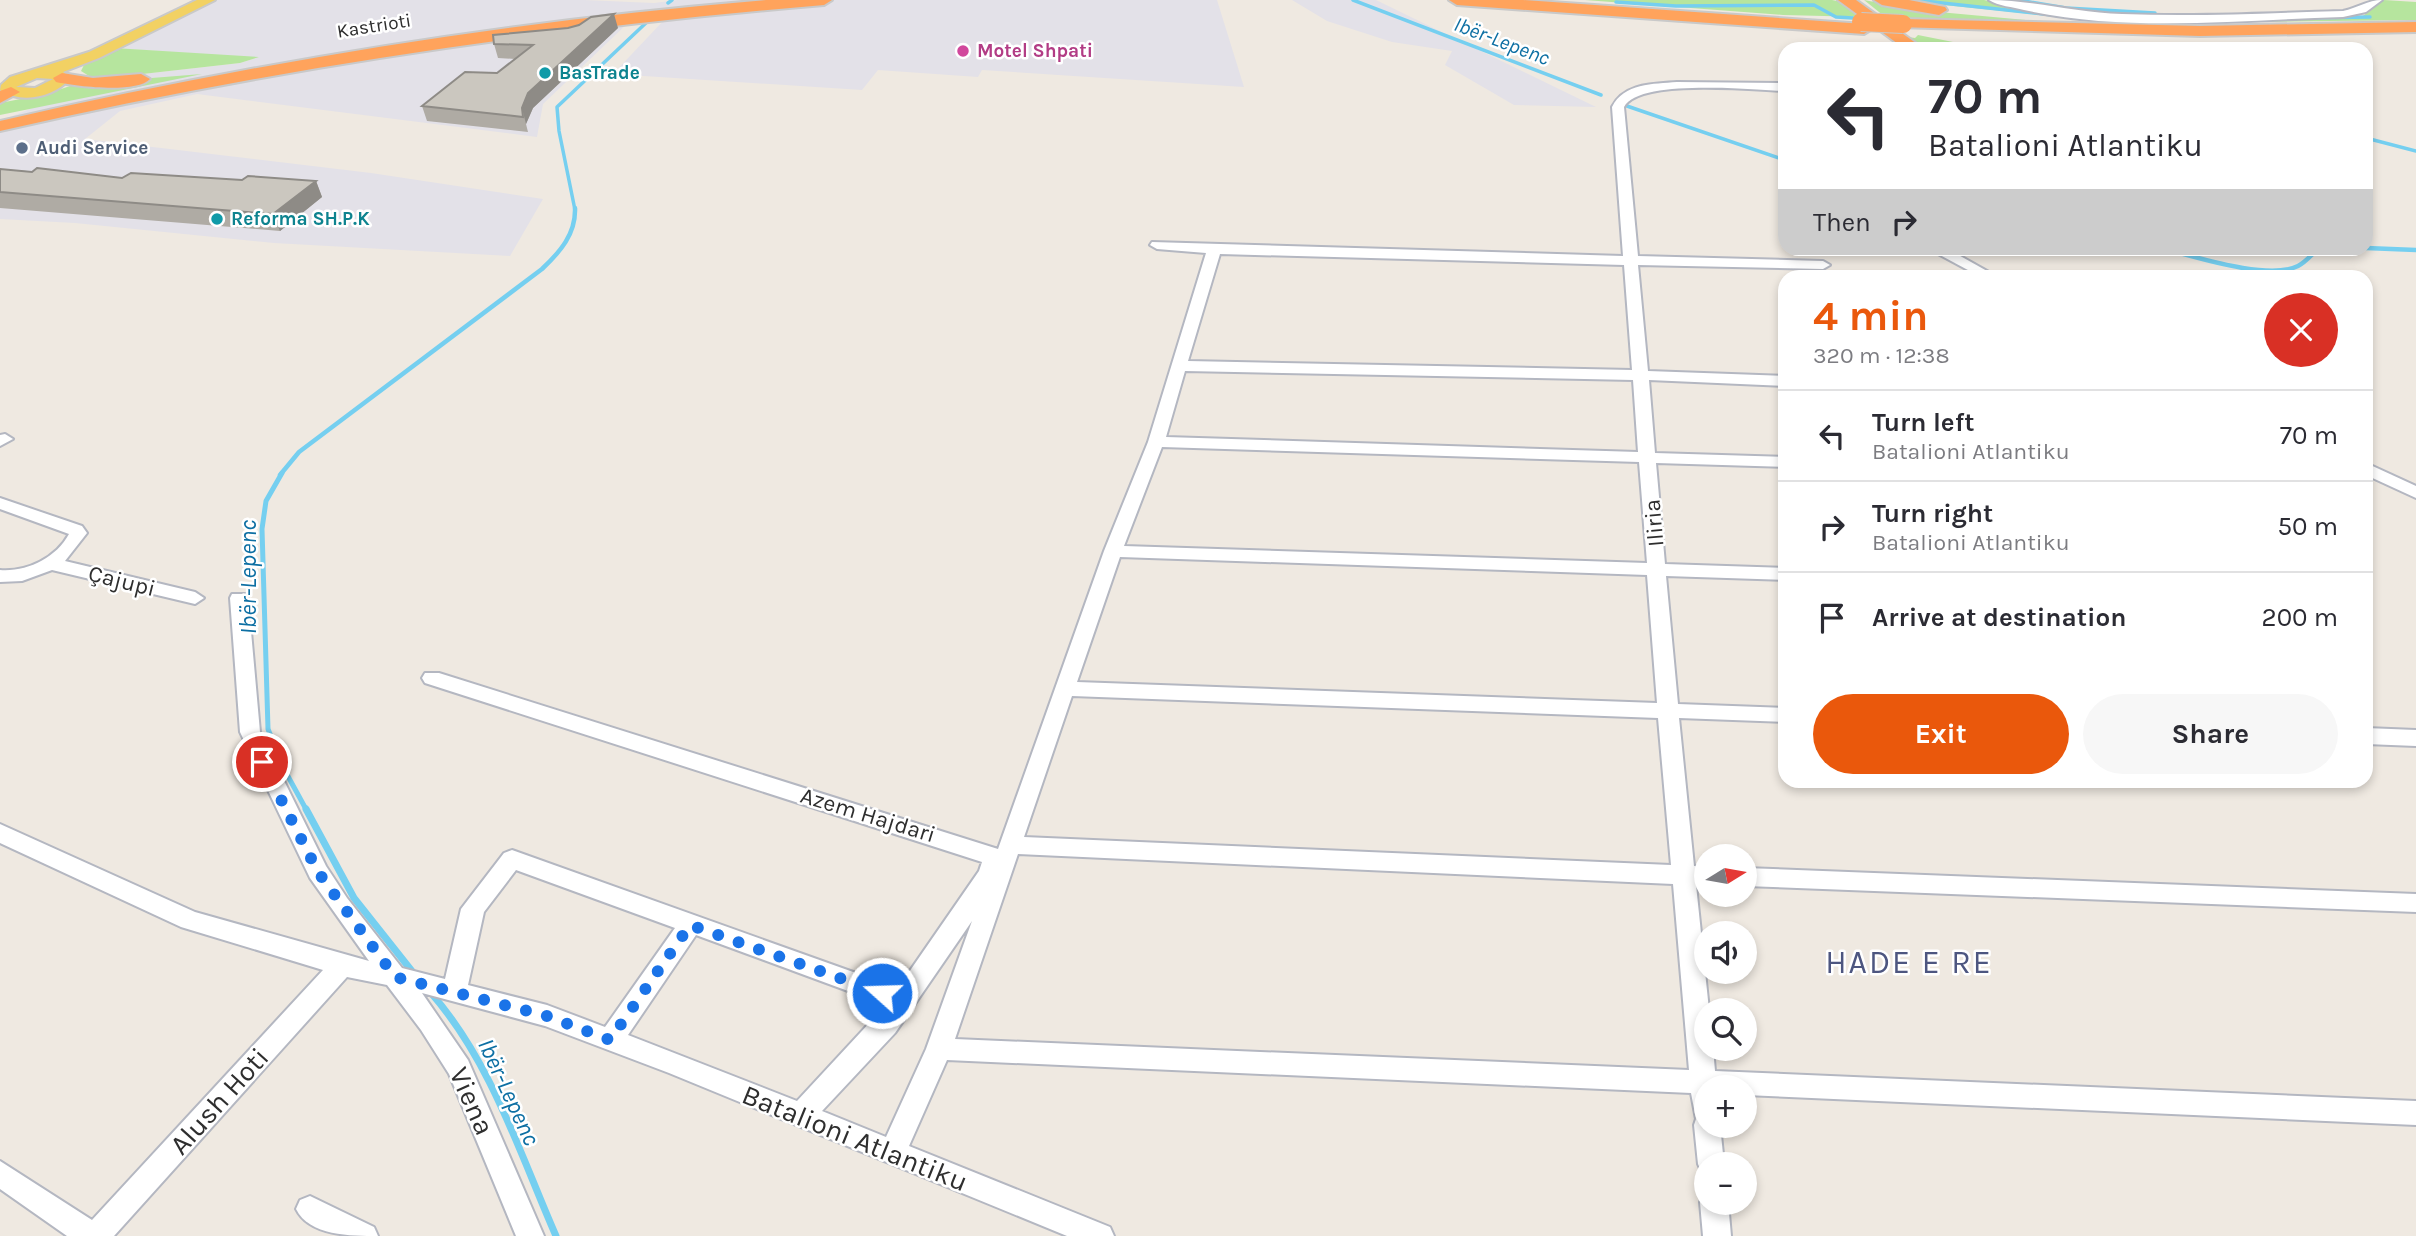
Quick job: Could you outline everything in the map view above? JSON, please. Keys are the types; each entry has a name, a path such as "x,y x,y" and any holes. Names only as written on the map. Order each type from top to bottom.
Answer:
{"highway":[{"name":"Kastrioti","path":"0,119 331,54 522,26 759,0"},
{"name":"Kastrioti","path":"120,99 333,59 534,29 824,0"},
{"path":"1457,0 1866,22"},
{"path":"1526,0 1866,22 1980,42"},
{"path":"1846,0 1866,22 1903,42"},
{"path":"1859,0 1866,22"},
{"path":"1882,0 1918,8 2200,31"},
{"path":"1905,28 2200,31 2416,27"},
{"path":"1934,32 2140,38 2416,34"},
{"path":"2075,42 2140,38"},
{"path":"55,75 86,82 123,81 331,54"},
{"path":"0,125 120,99"},
{"path":"0,131 120,99"}],"main road":[{"path":"6,88 39,91 53,86 55,75 208,0"}],"street":[{"path":"1994,0 2035,8 2126,17 2343,14 2362,10 2377,0"},
{"name":"Iliria","path":"1694,869 1668,710 1618,114 1623,97 1638,90 1681,86 1778,87"},
{"path":"1157,245 1214,250 1823,265"},
{"path":"892,1154 939,1048 1113,551 1156,442 1214,250"},
{"path":"1950,256 1977,270"},
{"path":"1179,366 1640,375 1778,381"},
{"path":"1156,442 1778,462"},
{"path":"2373,472 2416,493"},
{"name":"Çajupi","path":"0,503 76,530 76,538 32,575"},
{"path":"1113,551 1778,574"},
{"name":"Çajupi","path":"48,563 195,598"},
{"path":"0,576 73,569"},
{"path":"239,598 250,732 262,762 318,872 401,978"},
{"name":"Azem Hajdari","path":"432,678 986,853 994,861 990,874 904,1001 800,1116"},
{"path":"1066,689 1778,715"},
{"path":"2373,736 2416,738"},
{"name":"Batalioni Atlantiku","path":"0,832 190,920 342,966 401,978 547,1016 1100,1236"},
{"path":"1010,845 1694,875"},
{"path":"454,992 473,909 512,859 904,1001"},
{"path":"1757,877 2416,904"},
{"name":"Iliria","path":"1696,907 1703,1075"},
{"path":"610,1040 690,925"},
{"name":"Alush Hoti","path":"96,1236 342,966"},
{"name":"Viena","path":"401,978 459,1068 530,1236"},
{"path":"939,1048 1694,1080"},
{"path":"1757,1082 2416,1112"},
{"path":"0,1174 91,1236"},
{"path":"310,1209 363,1236"},
{"path":"1715,1215 1717,1236"}],"shaded area":[{"path":"202,0 584,0 654,3 678,0 1217,0 1244,87 982,70 978,77 878,70 862,90 613,74 665,19 629,22 543,104 537,137 197,94 120,111 85,139 371,173 543,199 510,256 274,243 75,223 0,219 0,121 107,78 240,63 256,58 114,48"},
{"path":"1292,0 1376,0 1596,107 1514,105 1445,65 1452,51 1392,42 1327,21"}],"green space":[{"path":"1585,0 1832,0 1842,2 1865,17 1783,15"},
{"path":"1864,0 1917,10 2080,25 1918,21 1884,16"},
{"path":"1895,0 1984,0 2031,10 2234,21 2363,16 2384,0 2416,2 2416,20 2165,23 2071,18"},
{"path":"1918,35 1953,42 1915,42 1908,37 1915,38"},
{"path":"114,48 259,57 240,63 107,78 89,76 81,71 86,61"},
{"path":"202,74 0,115 0,103 46,94 76,84"}],"building":[{"path":"614,14 528,93 522,108 523,117 422,106 465,72 497,73 533,45 494,44 493,35 568,28 591,17"},
{"path":"37,168 122,178 131,173 242,180 248,176 316,181 273,214 0,192 0,169 32,172"}],"waterway":[{"name":"Ibër-Lepenc","path":"668,3 672,0"},
{"name":"Ibër-Lepenc","path":"1353,0 1601,95"},
{"path":"1915,0 2061,16"},
{"path":"2018,0 2066,8 2155,13"},
{"path":"1616,2 1676,6 1814,5 1836,17 1853,18"},
{"path":"2301,18 2370,17"},
{"name":"Ibër-Lepenc","path":"575,210 559,131 557,107 648,21"},
{"name":"Ibër-Lepenc","path":"1624,105 1778,158"},
{"path":"2373,140 2416,151"},
{"name":"Ibër-Lepenc","path":"280,475 299,452 542,269 566,242 573,226 575,210"},
{"name":"Ibër-Lepenc","path":"2373,248 2416,250"},
{"name":"Ibër-Lepenc","path":"2191,256 2259,270"},
{"name":"Ibër-Lepenc","path":"2285,270 2298,266 2310,256"},
{"name":"Ibër-Lepenc","path":"282,473 266,501 262,529 268,729 284,769 307,811"},
{"name":"Ibër-Lepenc","path":"306,809 354,898 415,975"},
{"name":"Ibër-Lepenc","path":"431,993 471,1048 503,1109 556,1236"}],"place":[{"name":"Motel Shpati","path":"963,51"},
{"name":"BasTrade","path":"545,73"},
{"name":"Audi Service","path":"22,148"},
{"name":"Reforma SH.P.K","path":"217,219"}],"district":[{"name":"HADE E RE","path":"1909,962"}],"route":[{"path":"262,762 318,872 339,905 395,977 547,1016 610,1040 690,925 882,993"}]}
